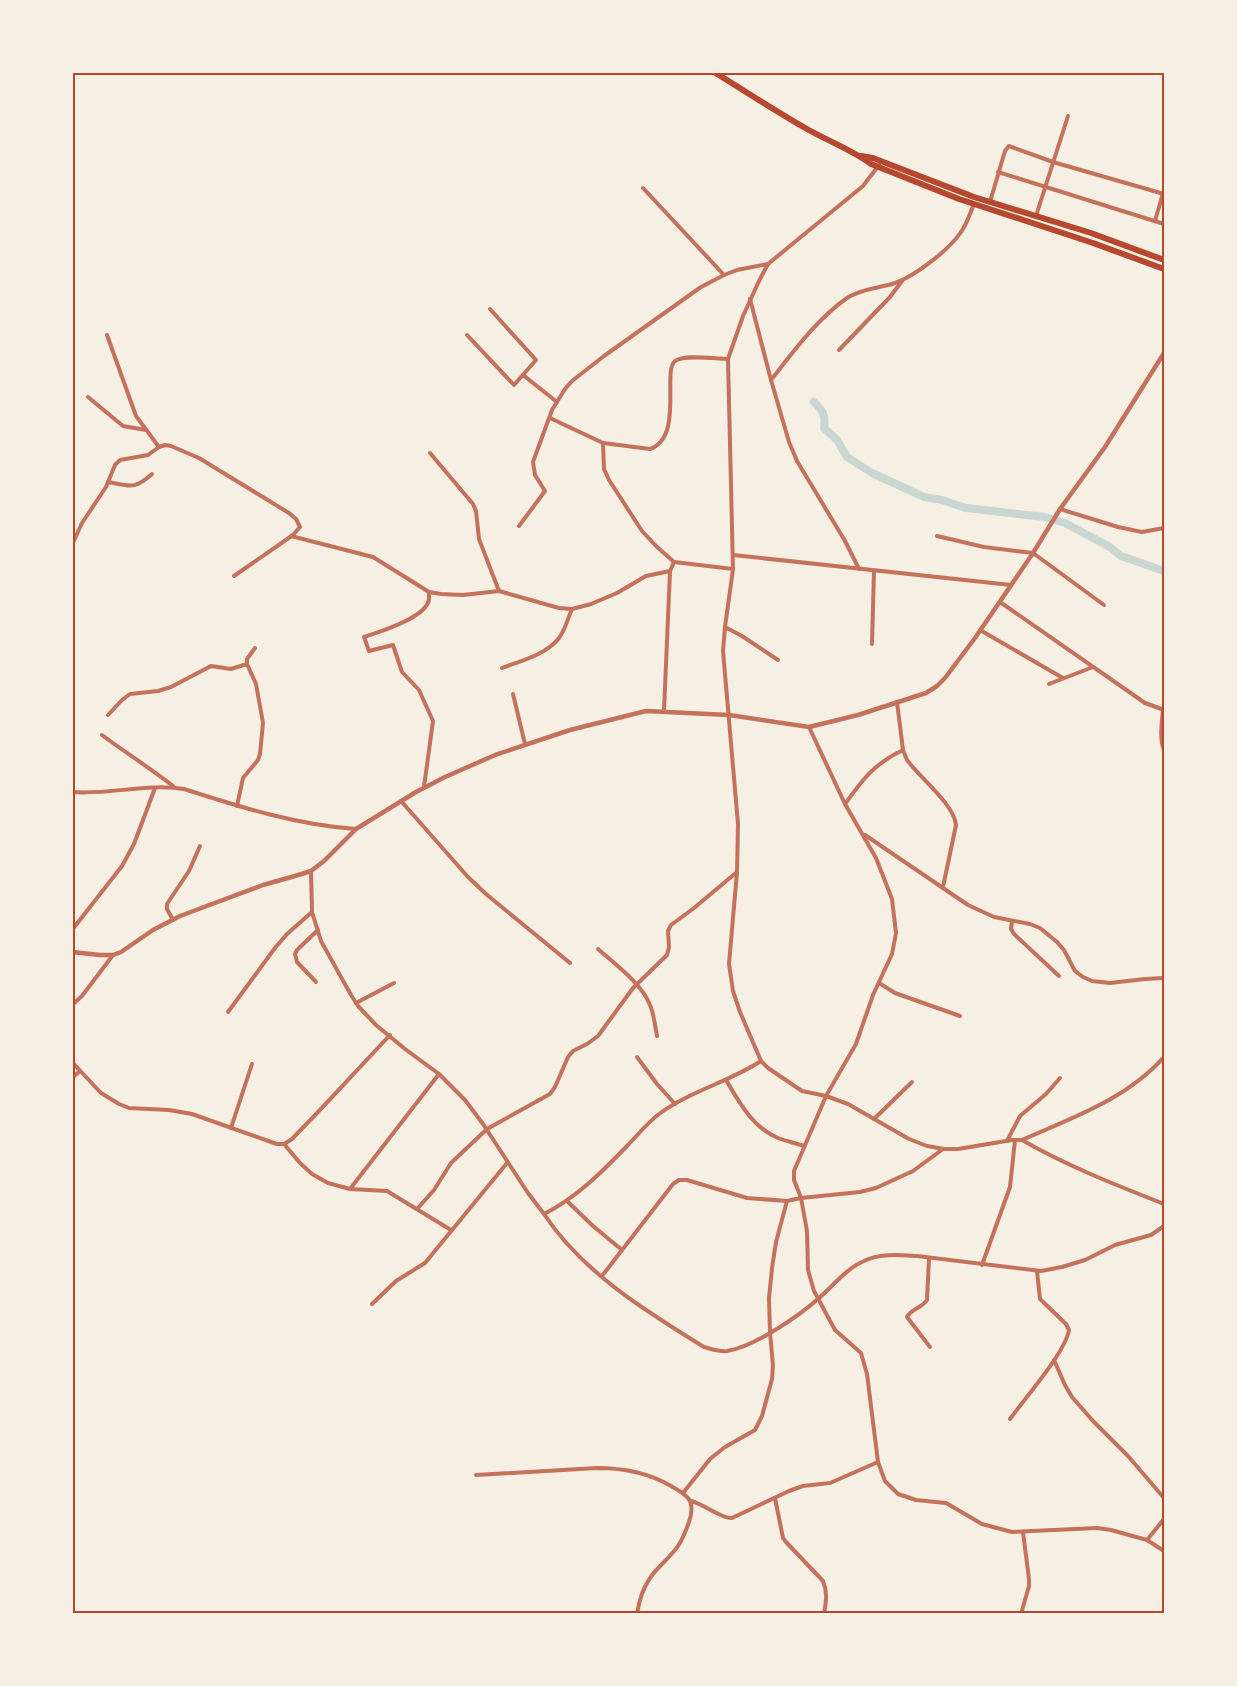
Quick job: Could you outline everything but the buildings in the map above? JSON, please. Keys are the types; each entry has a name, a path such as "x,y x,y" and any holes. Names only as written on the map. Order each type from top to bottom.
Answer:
{"highway":[{"path":"714,72 768,107 860,156 974,204 1164,268"},
{"path":"879,164 1164,260"}],"street":[{"path":"1036,216 1068,116"},
{"path":"990,202 1005,151 1009,146 1053,162 1164,194 1155,221"},
{"path":"879,164 863,186 768,264 750,299 728,359 733,569 723,650 738,824 737,872 729,964 730,976 740,1012 761,1061 791,1084 802,1091 826,1096 848,1104 909,1139 927,1146 944,1149 958,1149 1022,1140 1112,1099 1157,1065 1164,1057"},
{"path":"998,172 1164,224"},
{"path":"643,188 724,275"},
{"path":"771,380 800,343 846,299 855,294 903,280 933,260 962,232 974,204"},
{"path":"519,526 545,491 535,475 533,462 550,418 564,389 585,370 701,287 737,270 768,264"},
{"path":"839,350 890,297 903,280"},
{"path":"750,299 789,442 797,461 845,541 859,569"},
{"path":"467,335 514,385 536,360 490,309"},
{"path":"107,335 136,416 159,447"},
{"path":"72,952 113,955 121,952 152,930 173,920 263,884 310,871 324,861 356,829 401,801 445,776 525,744 615,717 646,711 729,715 809,727 915,698 937,686 945,678 1000,602 1060,509 1105,447 1164,353"},
{"path":"550,418 603,444 642,449 656,446 666,433 669,420 672,364 683,358 728,359"},
{"path":"523,375 557,402"},
{"path":"88,397 123,426 146,430"},
{"path":"603,444 604,469 609,480 642,531 674,562 733,569"},
{"path":"72,545 82,523 108,482 115,465 120,460 148,455 159,447 171,446 199,458 288,513 296,519 300,527 291,536 234,576"},
{"path":"430,453 476,511 479,539 499,591"},
{"path":"108,482 137,486 152,474"},
{"path":"1060,509 1118,527 1142,532 1164,528"},
{"path":"291,536 373,557 429,592 464,595 499,591 559,608 572,609 602,600 646,576 670,571"},
{"path":"937,536 984,547 1033,553 1104,605"},
{"path":"733,555 1011,585"},
{"path":"664,711 670,571 674,562"},
{"path":"872,644 874,571"},
{"path":"424,788 433,721 419,690 402,672 393,645 369,651 364,637 388,629 424,610 429,600 429,592"},
{"path":"1000,602 1145,703 1164,709 1161,736 1164,750"},
{"path":"502,668 542,652 552,644 562,632 572,609"},
{"path":"725,627 778,660"},
{"path":"980,630 1063,678"},
{"path":"237,806 243,778 246,772 258,760 260,754 263,723 256,684 247,664 247,658 255,648"},
{"path":"108,715 130,694 158,691 171,687 211,666 231,670 247,664"},
{"path":"1049,684 1093,667"},
{"path":"513,694 525,744"},
{"path":"897,702 903,750 912,766 948,807 955,820 956,825 942,887"},
{"path":"809,727 844,804 876,858 885,879 894,913 896,933 892,954 856,1044 826,1096 794,1171 794,1180 801,1198 808,1231 808,1270 818,1299 836,1330 856,1348 864,1360 878,1462 885,1481 898,1494 916,1500 946,1503 982,1524 1012,1532 1097,1528 1147,1540 1164,1551"},
{"path":"102,735 175,788"},
{"path":"844,804 859,784 880,763 903,750"},
{"path":"72,930 129,855 155,788"},
{"path":"72,792 90,794 175,788 318,826 356,829"},
{"path":"401,801 468,877 570,963"},
{"path":"863,834 968,905 994,917 1030,924 1040,928 1064,950 1075,971 1083,977 1092,981 1110,983 1164,978"},
{"path":"173,920 167,909 167,904 189,871 200,846"},
{"path":"310,871 312,912 318,930 324,947 356,1003 366,1015 404,1049 440,1074 465,1100 487,1129 528,1193 575,1251 602,1276 647,1312 704,1347 726,1351 739,1348 770,1332 818,1299 849,1270 871,1258 898,1255 1037,1271 1052,1270 1085,1260 1115,1245 1151,1235 1164,1226"},
{"path":"417,1209 434,1190 451,1163 487,1129 550,1094 572,1051 598,1036 637,985 667,955 669,947 668,932 671,925 737,872"},
{"path":"228,1012 275,948 287,934 312,912"},
{"path":"1012,922 1014,934 1059,976"},
{"path":"316,982 297,962 295,954 318,930"},
{"path":"598,949 637,985 649,1002 657,1036"},
{"path":"72,1005 82,996 113,955"},
{"path":"356,1003 394,983"},
{"path":"879,983 895,993 960,1016"},
{"path":"72,1062 101,1093 110,1100 129,1108 181,1112 277,1144 284,1144 292,1139 390,1035"},
{"path":"636,1058 676,1104"},
{"path":"544,1214 567,1201 658,1115 676,1104 745,1072 761,1061"},
{"path":"231,1128 252,1064"},
{"path":"72,1078 80,1071"},
{"path":"350,1189 440,1074"},
{"path":"1007,1141 1020,1116 1046,1094 1060,1078"},
{"path":"726,1080 747,1113 768,1132 779,1138 804,1146"},
{"path":"874,1119 912,1082"},
{"path":"982,1265 1010,1187 1015,1140"},
{"path":"1022,1140 1098,1178 1164,1204"},
{"path":"284,1144 312,1174 328,1183 350,1189 386,1191 451,1230"},
{"path":"602,1276 673,1184 679,1180 687,1180 746,1198 787,1201 860,1192 876,1188 913,1172 944,1149"},
{"path":"372,1304 396,1281 425,1263 507,1163"},
{"path":"567,1201 622,1250"},
{"path":"683,1493 710,1459 750,1434 758,1425 772,1379 769,1298 774,1252 787,1201"},
{"path":"929,1258 926,1300 924,1305 907,1317 930,1347"},
{"path":"1010,1419 1054,1360 1066,1340 1069,1330 1068,1326 1040,1299 1037,1271"},
{"path":"1054,1360 1072,1397 1128,1456 1164,1498"},
{"path":"476,1475 615,1468 651,1477 683,1493 691,1501 705,1505 729,1519 803,1486 837,1481 878,1462"},
{"path":"775,1498 783,1538 823,1581 827,1598 824,1614"},
{"path":"637,1614 639,1602 649,1578 678,1546 683,1537 691,1512 691,1501"},
{"path":"1147,1540 1164,1519"},
{"path":"1020,1614 1029,1579 1023,1532"}],"waterway":[{"path":"814,402 823,414 825,420 824,428 837,440 847,457 872,473 924,497 942,500 966,508 1045,517 1065,523 1110,547 1121,556 1164,571"}]}
